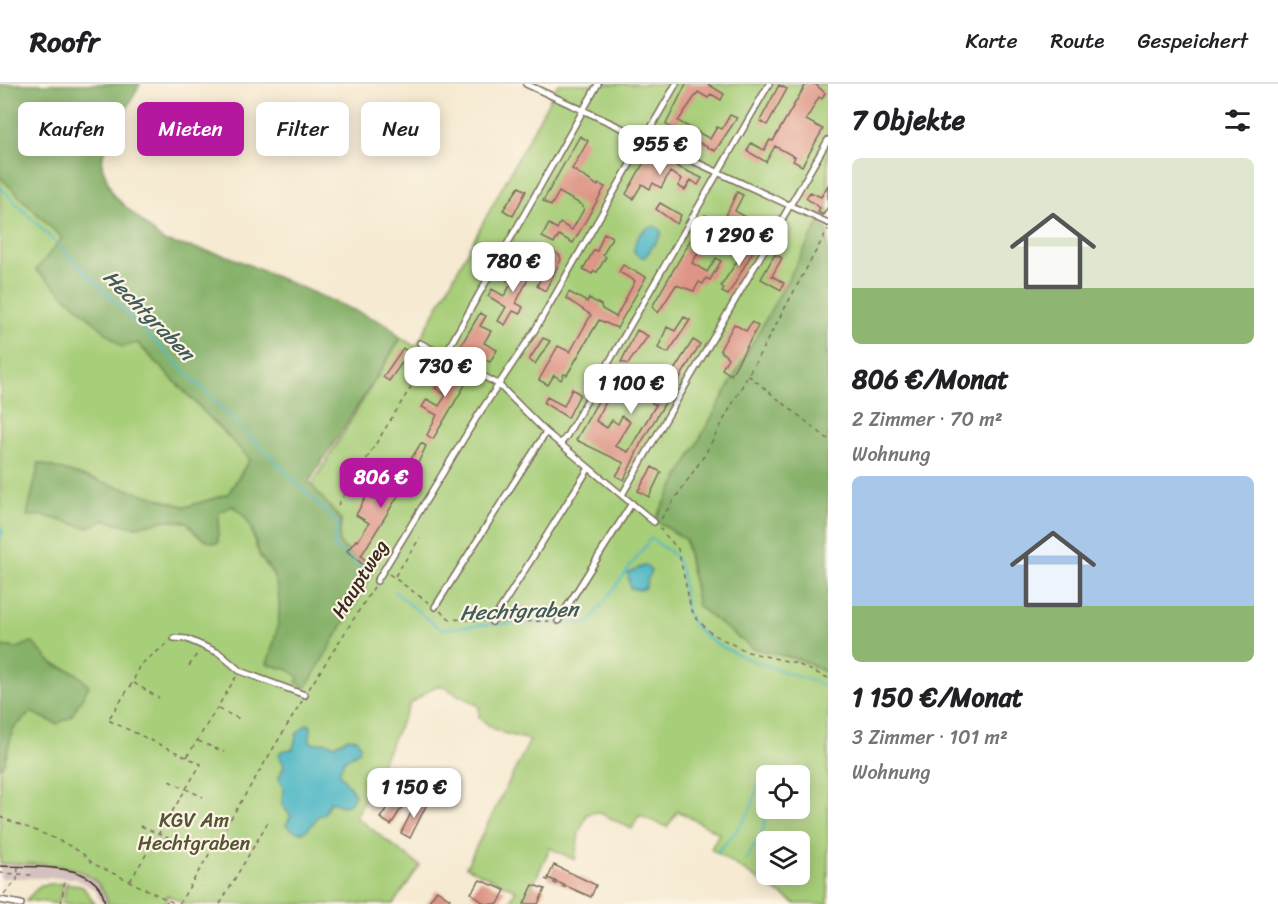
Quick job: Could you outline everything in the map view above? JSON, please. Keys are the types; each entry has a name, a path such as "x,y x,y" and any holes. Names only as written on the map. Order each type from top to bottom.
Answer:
{"lane":[{"path":"526,84 828,223"},
{"path":"444,356 598,84"},
{"name":"Hauptweg","path":"377,581 498,384 535,330 676,84"},
{"path":"560,444 769,84"},
{"path":"622,495 828,140"},
{"path":"420,343 498,384 546,432 655,524"},
{"path":"435,607 546,432"},
{"path":"492,622 589,468"},
{"path":"558,621 632,503"},
{"path":"174,638 187,639 219,652 240,671 305,695"},
{"path":"0,899 21,904"}],"path":[{"path":"828,229 704,456 655,524 678,549 691,609 697,620 712,634 748,652 795,663 828,678"},
{"path":"338,505 433,350"},
{"path":"748,375 828,439"},
{"path":"395,577 420,538"},
{"path":"383,572 395,577 450,619 492,622 558,621"},
{"name":"Hauptweg","path":"178,904 377,581"},
{"path":"130,881 201,764 108,720 134,682 139,666 174,638"},
{"path":"189,666 203,646"},
{"path":"187,757 240,671"},
{"path":"134,682 159,698"},
{"path":"217,709 242,720"},
{"path":"197,740 224,752"},
{"path":"169,781 203,797"},
{"path":"0,817 73,848 87,856 92,863 178,904"},
{"path":"220,904 268,822"},
{"path":"141,826 177,842"},
{"path":"0,899 17,880 18,867"},
{"path":"0,873 33,875"},
{"path":"61,904 65,879"},
{"path":"545,879 566,888 565,890"},
{"path":"164,904 169,900"}],"shaded area":[{"path":"0,863 65,867 83,871 97,880 103,888 108,904 102,904 95,890 75,878 0,878"}],"green space":[{"path":"0,84 140,84 125,112 125,102 18,102 18,156 103,156 102,166 113,195 163,241 228,256 388,325 401,338 309,482 341,520 339,543 373,573 306,688 296,682 299,677 289,670 267,664 274,642 279,596 270,570 260,556 248,521 233,506 219,512 218,543 204,539 187,522 167,520 135,527 104,520 88,528 45,516 27,516 39,463 186,507 228,494 250,459 138,343 122,347 36,270 62,238 0,177"},
{"name":"KGV Am Hechtgraben","path":"558,84 828,84 828,216 819,223 655,520 685,539 698,606 752,648 801,660 828,673 828,904 796,904 767,885 810,885 810,831 756,831 756,878 711,849 719,833 678,811 667,827 639,815 632,829 598,812 587,814 579,833 575,860 550,848 524,904 508,904 516,890 466,867 530,740 503,733 491,727 479,717 479,706 442,686 434,687 410,704 356,817 420,866 393,904 186,904 167,895 167,904 108,904 102,889 92,878 79,871 48,864 0,863 0,767 4,764 13,728 31,712 57,724 76,673 17,648 0,646 0,177 62,238 36,271 137,343 250,459 228,494 186,507 39,463 45,516 88,528 104,519 135,527 167,520 187,522 197,535 218,542 219,511 232,506 249,523 260,557 272,572 277,583 279,619 267,664 289,670 299,677 296,682 373,573 339,543 341,520 311,486 401,338 416,347","holes":["297,733 313,744 326,742 334,745 348,738 359,751 344,760 339,773 355,794 330,801 324,814 288,821 291,816 282,805 283,788 279,778 284,766 281,751 293,749"]},
{"path":"819,223 828,229 828,673 801,660 752,648 698,606 686,540 655,520"},
{"path":"32,642 54,665 76,673 89,686 71,717 57,724 31,712 13,729 4,764 0,767 0,646 17,648"},
{"path":"63,883 59,904 26,900 41,885"},
{"path":"66,883 83,887 95,904 63,904"}],"water":[{"path":"655,226 661,231 661,235 645,257 640,257 634,252 637,239 646,229"},
{"path":"646,565 651,570 645,588 640,590 630,588 628,573"},
{"path":"307,724 311,726 310,740 313,744 326,742 334,745 349,738 357,739 360,745 359,751 344,760 339,773 355,794 349,805 341,806 330,801 324,814 318,816 308,829 296,832 286,825 291,816 282,805 283,788 279,778 284,766 279,754 281,751 293,749 297,733"}],"building":[{"path":"686,84 708,84 724,94 721,100 711,94 708,98 698,92 678,121 710,139 717,127 722,129 730,115 737,118 715,151 684,135 682,137 666,124"},
{"path":"806,84 815,84 825,93 822,99 819,97 806,120 823,129 802,166 793,161 795,157 775,146 766,162 747,151 751,143 764,150 770,140 773,141"},
{"path":"779,85 787,89 767,125 760,121"},
{"path":"580,136 588,141 572,169 598,186 599,184 605,187 573,243 559,235 554,243 542,237 549,224 557,229 560,223 572,230 584,209 582,205 559,192 551,206 543,201"},
{"path":"647,157 662,166 667,158 670,160 672,157 678,161 676,166 702,178 698,185 691,180 685,190 678,186 682,179 670,172 661,188 653,183 650,189 642,184 633,199 626,194"},
{"path":"828,185 828,207 823,215 818,212 820,208 806,198 810,192 821,197"},
{"path":"519,187 526,191 513,216 503,210"},
{"path":"737,192 743,195 735,211 746,217 733,240 719,230"},
{"path":"660,203 681,215 677,224 656,209"},
{"path":"705,215 714,220 696,248 700,250 692,263 707,272 716,258 721,261 710,280 706,278 703,284 699,282 694,291 676,285 658,313 652,307"},
{"path":"604,233 612,237 603,255 606,257 597,272 594,271 592,274 583,269 594,250 597,251"},
{"path":"752,238 759,241 728,295 722,292 724,288 721,286"},
{"path":"555,252 561,260 545,291 537,286"},
{"path":"775,254 782,258 772,276 784,283 781,290 761,279"},
{"path":"528,264 534,267 516,303 523,307 520,314 513,311 505,325 498,321 506,307 488,296 492,289 504,296 512,283 505,279 509,273 516,276 521,265 526,267"},
{"path":"623,265 646,277 617,328 599,320 567,375 564,374 561,380 554,375 548,385 539,380 558,346 570,352 591,315 566,298 569,292 587,302 589,298 616,317 635,281 619,272"},
{"path":"480,313 486,316 480,326 491,331 484,343 497,350 490,362 460,347"},
{"path":"684,317 690,320 668,353 658,348 667,327 675,331"},
{"path":"752,322 758,326 731,375 722,369 728,358 720,350 734,324 746,331"},
{"path":"637,330 648,336 628,364 621,362"},
{"path":"543,338 550,341 535,364 529,360"},
{"path":"693,340 700,344 641,443 624,480 616,476 624,463 576,440 613,375 623,380 619,387 615,385 596,421 607,428 612,420 618,424 622,416 630,422 615,446 628,452 656,405 652,403 657,393 637,382 641,370 667,381"},
{"path":"403,348 409,353 389,381 383,377"},
{"path":"448,367 468,380 433,439 427,435 437,415 422,407 427,399 439,406 446,395 435,388"},
{"path":"572,389 580,394 568,418 544,403 547,397 564,406"},
{"path":"421,443 426,446 417,465 361,556 370,565 367,568 347,551 356,540 358,541 369,523 356,515 367,495 379,502 387,489 391,491"},
{"path":"652,467 661,472 649,497 638,491"},
{"path":"400,788 410,794 391,825 380,818"},
{"path":"418,799 427,804 410,838 401,833"},
{"path":"554,865 596,885 591,897 548,878"},
{"path":"480,880 505,890 498,904 485,904 471,893"},
{"path":"533,885 545,889 538,904 524,904"},
{"path":"437,890 450,899 446,904 427,904"}],"waterway":[{"name":"Hechtgraben","path":"0,187 338,524 334,547 362,568"},
{"name":"Hechtgraben","path":"0,525 3,533 0,539"},
{"name":"Hechtgraben","path":"395,592 440,629 493,624 588,624 651,538 676,558 690,618 706,636 721,646 756,662 828,687"},
{"path":"717,852 745,819 756,795"},
{"path":"746,860 764,828 765,819"}],"tram line":[{"path":"0,866 46,867 78,873 91,879 100,890 105,904"}]}
